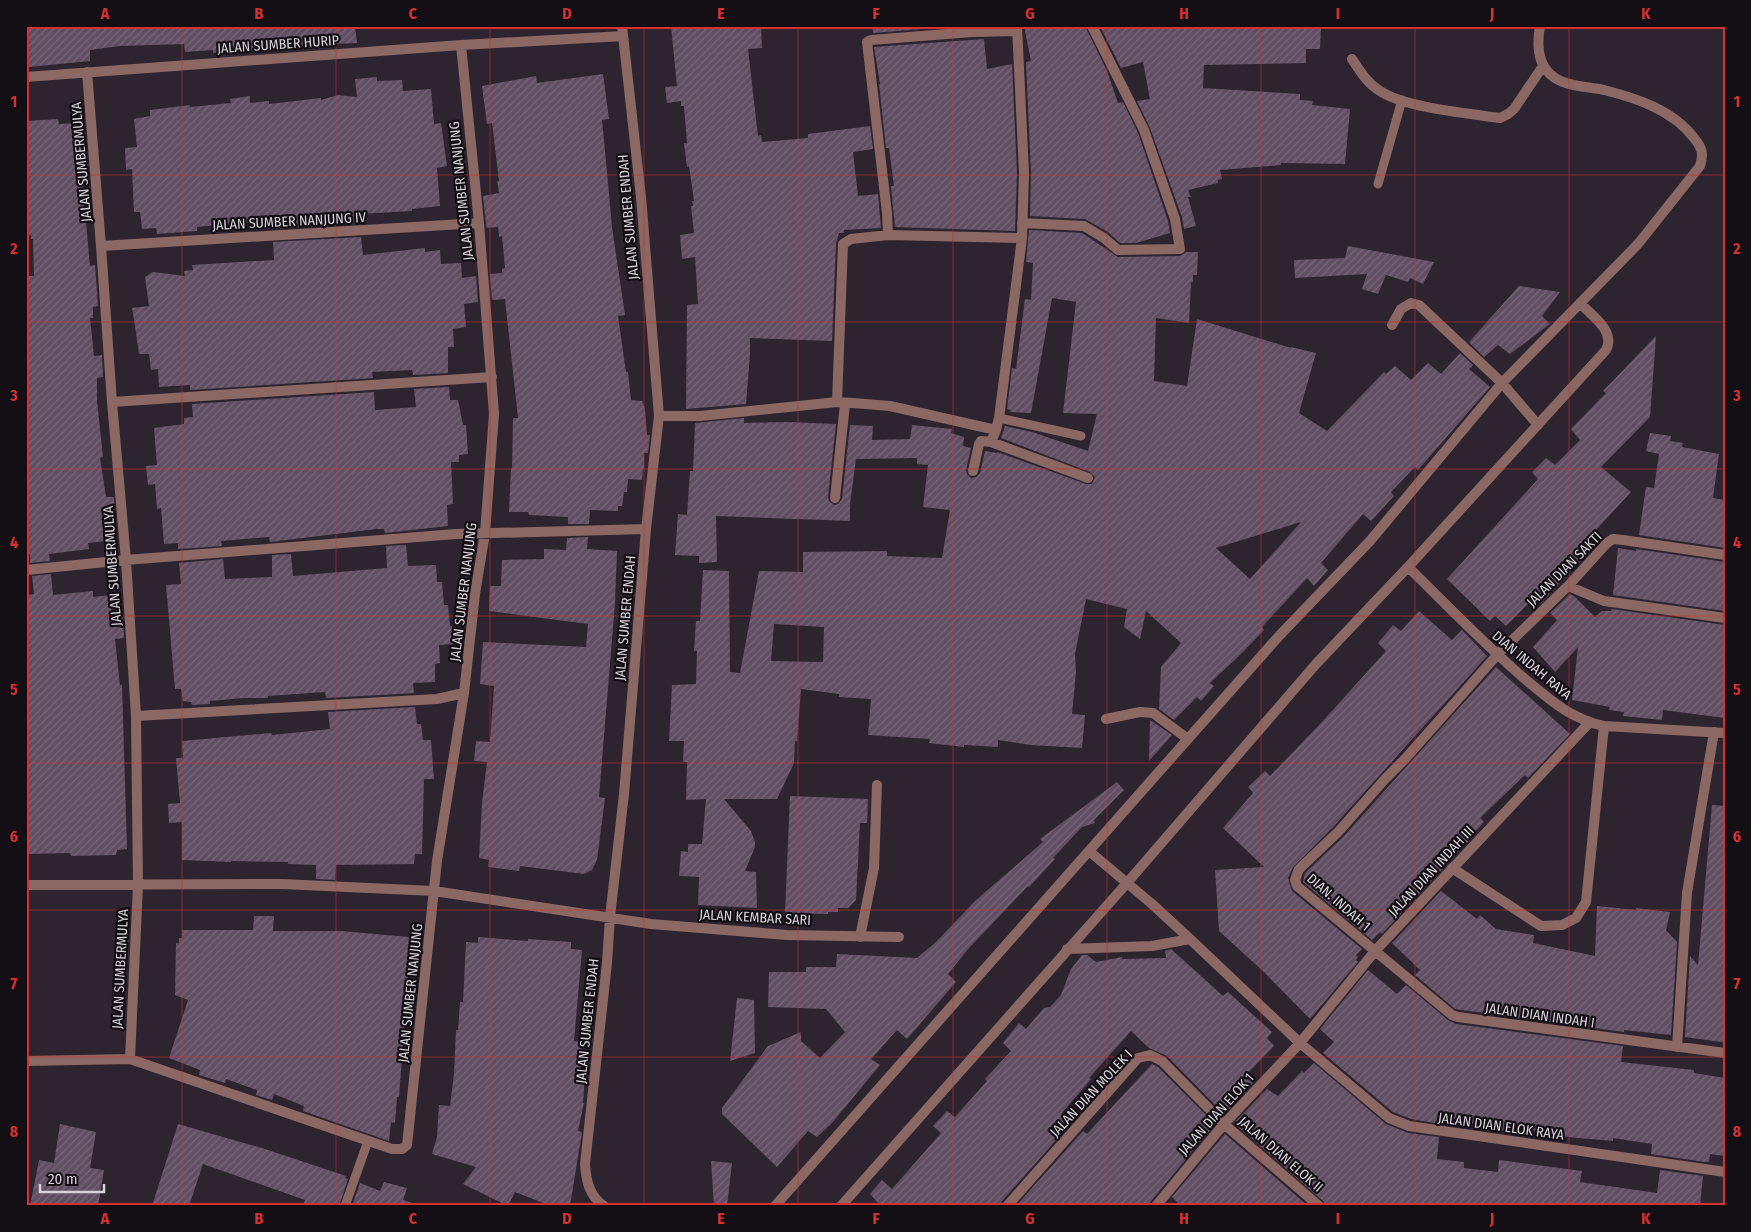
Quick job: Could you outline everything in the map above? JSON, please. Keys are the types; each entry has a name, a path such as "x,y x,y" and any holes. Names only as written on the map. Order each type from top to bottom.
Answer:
{"street":[{"path":"1022,223 1084,226 1104,238 1118,250 1180,249 1176,219 1144,130 1092,26"},
{"path":"775,1206 1279,636 1370,541 1502,383 1638,244 1700,166 1702,154 1700,145 1688,129 1661,110 1629,97 1602,89 1570,84 1550,75 1543,66 1540,56 1538,39 1540,26"},
{"path":"888,235 867,42 871,40 1017,29 1023,163 1022,238 999,418 991,442"},
{"name":"JALAN SUMBER HURIP","path":"26,77 461,45 622,31"},
{"name":"JALAN SUMBER ENDAH","path":"604,1206 599,1203 588,1186 585,1164 624,794 646,529 659,416 641,197 622,31"},
{"name":"JALAN SUMBER NANJUNG","path":"368,1141 397,1150 407,1145 409,1140 437,861 464,693 475,594 485,533 494,414 479,223 461,45"},
{"path":"1352,59 1369,83 1380,92 1418,104 1500,118 1514,109 1543,66"},
{"name":"JALAN SUMBERMULYA","path":"87,72 126,560 136,716 138,885 130,1059"},
{"name":"JALAN SUMBER NANJUNG IV","path":"101,246 479,223"},
{"path":"835,498 841,403 843,244 851,239 888,235 1022,238"},
{"path":"1392,325 1401,309 1410,303 1419,305 1502,383 1538,425"},
{"path":"841,1206 1128,883 1316,664 1408,567 1606,350 1608,346 1607,332 1580,303"},
{"path":"112,402 492,377"},
{"path":"659,416 700,416 853,403 890,406 996,430"},
{"path":"973,471 981,441 991,442 1088,478"},
{"path":"26,570 126,560 485,533 646,529"},
{"name":"JALAN DIAN SAKTI","path":"1300,869 1339,831 1385,779 1406,759 1497,655 1568,586 1607,542 1613,539 1725,555"},
{"name":"DIAN INDAH RAYA","path":"1408,567 1497,655 1558,707 1588,723 1604,726 1725,732"},
{"path":"1568,586 1604,602 1725,618"},
{"path":"136,716 437,699 464,693"},
{"path":"1106,719 1140,712 1153,712 1188,739"},
{"name":"JALAN DIAN INDAH III","path":"1300,1043 1375,951 1588,723"},
{"path":"1452,868 1540,926 1562,925 1576,918 1586,902 1604,726"},
{"path":"1677,1047 1687,893 1714,732"},
{"path":"860,937 874,868 877,785"},
{"name":"JALAN DIAN ELOK RAYA","path":"1089,851 1190,938 1300,1043 1382,1112 1399,1123 1439,1131 1725,1172"},
{"name":"DIAN. INDAH 1","path":"1300,869 1295,880 1297,886 1375,951"},
{"name":"JALAN KEMBAR SARI","path":"26,885 282,884 434,891 651,924 787,935 899,937"},
{"path":"1068,949 1152,946 1190,938"},
{"name":"JALAN DIAN INDAH I","path":"1375,951 1440,1006 1458,1017 1725,1053"},
{"name":"JALAN DIAN ELOK 1","path":"1156,1206 1224,1124 1300,1043"},
{"name":"JALAN DIAN MOLEK I","path":"1007,1206 1138,1058 1154,1055 1162,1061 1224,1124"},
{"path":"26,1061 130,1059 368,1141"},
{"name":"JALAN DIAN ELOK II","path":"1224,1124 1319,1206"}],"lane":[{"path":"1378,184 1402,100"},
{"path":"999,418 1081,436"},
{"path":"345,1206 368,1141"}],"building":[{"path":"27,26 355,26 357,43 261,47 261,50 213,53 213,50 185,52 184,44 120,46 90,50 90,61 29,67"},
{"path":"671,26 761,26 762,48 748,49 758,136 761,135 762,142 808,138 808,134 870,126 873,149 853,152 858,196 878,194 881,228 844,230 844,233 839,233 836,244 832,341 750,338 746,404 686,409 687,305 698,304 695,257 682,259 680,235 694,233 691,206 693,206 692,201 694,201 684,143 687,143 684,106 681,106 681,101 667,103 665,87 677,86"},
{"path":"872,26 958,26 873,33"},
{"path":"1024,26 1085,26 1107,71 1118,103 1123,102 1138,133 1168,221 1170,233 1136,243 1120,243 1108,232 1085,219 1030,216 1031,173 1026,62 1031,61"},
{"path":"1100,26 1321,26 1320,49 1306,49 1306,63 1204,65 1203,88 1300,94 1300,100 1313,101 1312,105 1350,109 1345,164 1281,163 1281,165 1220,170 1222,179 1218,180 1218,183 1188,190 1191,197 1188,197 1196,226 1184,229 1182,217 1150,128 1137,101 1150,99 1143,62 1121,68"},
{"path":"984,39 987,69 1012,64 1017,173 1015,231 895,227 891,186 894,186 889,148 886,148 880,84 874,47"},
{"path":"603,74 609,119 602,120 612,227 625,315 618,316 631,400 642,401 645,409 647,435 650,435 648,453 644,453 642,480 628,479 627,492 624,492 622,506 618,506 618,511 590,510 589,524 568,524 568,517 529,515 528,512 509,512 513,418 518,418 505,299 492,300 490,274 502,273 502,269 505,268 502,236 499,237 498,227 487,228 486,223 483,196 499,193 497,181 499,181 492,123 487,124 482,86 536,76 537,83"},
{"path":"377,77 377,81 402,80 403,91 431,89 434,124 441,123 447,166 437,168 440,206 412,209 412,211 359,214 360,223 272,229 271,221 197,227 197,231 157,234 156,228 142,229 140,212 134,212 132,169 126,170 125,148 137,147 134,119 150,116 150,110 190,105 190,107 231,103 230,99 250,96 250,103 269,101 269,104 321,98 321,100 338,95 357,97 355,79"},
{"path":"58,119 59,124 78,123 79,144 86,144 88,166 81,167 90,266 95,265 98,306 93,307 93,318 90,318 94,356 102,355 103,377 97,378 97,401 103,457 100,458 106,497 114,497 115,519 107,522 107,541 88,543 89,549 49,554 50,561 30,563 30,554 26,554 26,276 34,276 33,239 31,239 31,235 26,235 26,121"},
{"path":"1029,230 1082,233 1118,257 1180,256 1186,252 1198,252 1197,275 1193,275 1193,282 1191,282 1189,323 1156,318 1154,381 1187,386 1197,319 1291,348 1316,353 1299,413 1327,431 1384,372 1386,374 1395,366 1411,380 1428,363 1441,374 1460,353 1473,365 1469,369 1490,387 1418,470 1415,467 1391,492 1394,496 1371,521 1363,514 1321,563 1328,570 1314,586 1307,578 1262,627 1264,630 1210,683 1214,686 1201,701 1197,697 1174,720 1159,709 1161,667 1181,643 1146,611 1140,639 1124,627 1127,609 1086,599 1075,654 1076,672 1072,714 1085,715 1082,748 1031,745 998,740 998,747 964,745 964,747 929,743 930,739 868,735 871,699 839,697 839,694 801,689 794,763 777,799 724,799 751,831 755,842 755,847 745,871 756,872 757,908 698,905 699,877 679,876 681,851 688,852 688,844 702,844 706,799 686,800 687,762 683,762 684,741 669,741 672,685 696,684 697,651 694,651 696,621 700,621 703,570 729,571 730,672 740,673 759,571 803,572 803,552 887,551 887,556 942,558 950,510 923,507 928,465 917,464 917,458 856,459 850,504 850,521 716,516 717,562 699,563 699,556 675,555 678,514 687,515 690,471 693,471 695,423 744,418 744,423 836,424 828,497 829,501 834,505 838,504 842,499 850,425 873,426 872,440 910,439 912,425 952,429 951,433 964,437 963,446 971,448 966,470 971,478 976,477 980,473 985,451 997,452 1086,484 1092,484 1095,477 1090,472 1001,438 1005,426 1032,432 1088,451 1097,414 1063,413 1076,302 1052,298 1031,413 1010,412 1011,410 1007,409 1012,368 1016,369 1025,299 1031,300 1033,263 1026,262","holes":["1301,522 1250,579 1216,548","774,624 824,627 823,662 771,661"]},
{"path":"361,237 363,255 425,248 425,252 440,250 441,264 461,263 462,278 476,276 478,302 464,304 466,327 453,329 454,347 448,347 448,373 413,375 412,370 372,372 373,378 190,390 190,385 159,387 158,369 151,370 149,354 139,354 132,308 149,306 145,277 153,272 185,276 184,271 193,270 192,265 274,260 273,242"},
{"path":"1348,246 1434,262 1423,284 1410,278 1408,282 1386,275 1378,294 1362,289 1367,274 1295,278 1294,260 1345,258"},
{"path":"1519,286 1560,292 1542,316 1550,324 1510,354 1498,345 1484,357 1469,342"},
{"path":"1656,336 1650,417 1601,467 1631,492 1583,544 1595,546 1541,603 1535,597 1506,626 1495,616 1490,621 1447,579 1538,479 1532,472 1546,458 1555,465 1580,440 1571,429 1606,393 1603,391"},
{"path":"449,387 450,400 458,400 463,425 466,425 468,454 459,455 459,462 451,462 453,504 447,505 448,526 385,533 384,529 376,529 270,542 269,537 221,541 222,546 178,549 178,543 164,544 161,508 157,509 155,484 148,485 146,466 157,465 154,428 184,424 184,418 193,417 192,404 374,392 375,410 416,407 414,389"},
{"path":"1650,433 1671,436 1670,441 1683,443 1682,447 1719,454 1713,498 1725,500 1725,548 1639,535 1646,487 1654,488 1659,454 1646,451"},
{"path":"588,537 587,549 617,551 615,603 599,797 605,798 597,860 592,870 584,874 520,866 519,871 488,867 489,860 479,858 482,803 487,762 474,761 476,741 490,742 494,686 480,684 483,642 586,647 588,624 489,611 490,586 501,586 502,560 544,559 544,549 566,550 567,538"},
{"path":"406,545 408,566 436,565 437,582 442,582 444,605 448,605 454,644 439,645 440,663 435,664 435,682 413,683 414,693 326,698 325,692 268,696 268,698 210,701 210,704 192,705 191,702 183,701 181,689 175,689 166,585 181,584 179,563 223,559 225,579 272,577 272,555 291,554 293,576 387,568 386,546"},
{"path":"1618,548 1725,562 1725,611 1613,595"},
{"path":"51,574 53,595 93,591 93,597 110,595 112,617 123,617 124,638 115,639 120,685 122,685 127,849 117,850 116,855 26,854 26,595 34,594 32,576"},
{"path":"1570,594 1595,617 1602,611 1611,611 1612,609 1725,625 1725,718 1663,710 1662,720 1623,716 1624,712 1609,710 1610,707 1572,700 1578,647 1555,672 1533,647 1557,620 1550,613"},
{"path":"1419,611 1452,640 1462,630 1487,656 1334,826 1293,867 1288,878 1292,891 1362,949 1356,955 1358,962 1310,1019 1264,972 1219,931 1215,870 1264,867 1223,828 1253,793 1248,787 1265,771 1270,776 1386,651 1378,643 1393,625 1401,631"},
{"path":"1496,667 1570,734 1528,778 1525,775 1480,818 1484,822 1472,837 1382,934 1380,932 1372,940 1303,882 1305,873 1344,836"},
{"path":"415,707 417,724 421,724 423,740 431,740 434,779 424,779 422,854 415,854 414,864 336,865 335,880 316,879 316,865 288,864 288,862 182,860 182,822 169,823 168,804 180,803 176,758 183,758 182,741 330,729 328,712"},
{"path":"1150,720 1172,735 1149,761"},
{"path":"1117,782 1124,790 1094,820 1095,823 1082,827 1029,887 969,948 948,974 956,982 907,1039 897,1030 871,1059 880,1065 832,1123 817,1137 808,1131 777,1167 722,1114 722,1108 768,1046 801,1032 801,1041 820,1058 845,1032 826,1009 768,1007 769,972 806,972 806,967 836,967 837,954 917,958 936,942 975,901 1043,842 1040,839"},
{"path":"790,796 868,799 867,823 860,823 856,900 848,908 838,908 838,912 828,912 828,914 785,913"},
{"path":"1712,805 1725,806 1725,1042 1685,1037 1690,956 1698,965"},
{"path":"1441,891 1477,919 1480,915 1496,929 1534,935 1533,943 1595,956 1597,906 1670,912 1666,930 1677,942 1671,1035 1624,1030 1624,1032 1455,1009 1415,975 1420,970 1392,943"},
{"path":"254,916 274,916 273,931 341,931 409,937 408,978 399,1097 397,1097 395,1123 391,1122 389,1141 303,1111 304,1106 274,1094 272,1100 256,1095 257,1090 226,1079 225,1083 199,1075 200,1070 169,1058 188,1000 175,995 176,943 179,943 179,938 182,938 182,930 253,930"},
{"path":"478,937 571,942 571,949 582,950 574,1041 582,1042 580,1075 585,1076 584,1103 578,1131 582,1132 570,1206 551,1206 515,1192 508,1206 463,1184 476,1167 432,1154 437,1137 439,1105 450,1106 456,1030 458,1030 460,1002 463,1002 466,942 478,943"},
{"path":"1171,949 1223,996 1228,992 1272,1032 1267,1038 1274,1046 1246,1075 1255,1081 1224,1114 1167,1056 1149,1048 1131,1031 1089,1078 1091,1079 1061,1114 1072,1122 1002,1201 1000,1206 878,1206 879,1204 870,1194 882,1180 892,1189 941,1133 933,1126 947,1111 955,1117 987,1081 985,1079 1011,1051 1003,1043 1019,1023 1026,1029 1044,1008 1050,1007 1061,995 1071,969 1082,955 1087,955 1096,962 1122,957 1122,959 1166,958 1165,951"},
{"path":"1368,970 1397,994 1406,985 1448,1020 1456,1024 1623,1046 1621,1062 1694,1070 1694,1073 1725,1078 1725,1156 1710,1154 1709,1162 1705,1162 1651,1154 1652,1144 1613,1138 1613,1141 1556,1136 1556,1133 1506,1127 1506,1131 1483,1129 1484,1125 1442,1119 1441,1124 1411,1119 1393,1112 1323,1053 1334,1042 1320,1029"},
{"path":"737,998 754,1000 755,1053 730,1061"},
{"path":"1314,1063 1386,1124 1408,1133 1439,1137 1437,1159 1464,1162 1464,1168 1498,1172 1499,1160 1582,1171 1580,1182 1657,1193 1660,1170 1703,1176 1700,1206 1326,1206 1323,1201 1234,1123 1267,1089 1278,1096 1302,1071 1304,1073"},
{"path":"1152,1064 1158,1067 1215,1124 1147,1206 1016,1206 1083,1131 1087,1134"},
{"path":"60,1124 96,1132 90,1168 104,1170 98,1206 30,1206 39,1160 54,1163"},
{"path":"178,1124 265,1149 346,1176 345,1178 348,1179 339,1206 303,1206 305,1200 203,1164 189,1206 152,1206"},
{"path":"1225,1134 1308,1206 1181,1206 1172,1197"},
{"path":"711,1161 732,1163 727,1206 714,1206"},
{"path":"384,1182 407,1188 403,1200 415,1204 414,1206 352,1206 360,1183 380,1191"}]}
